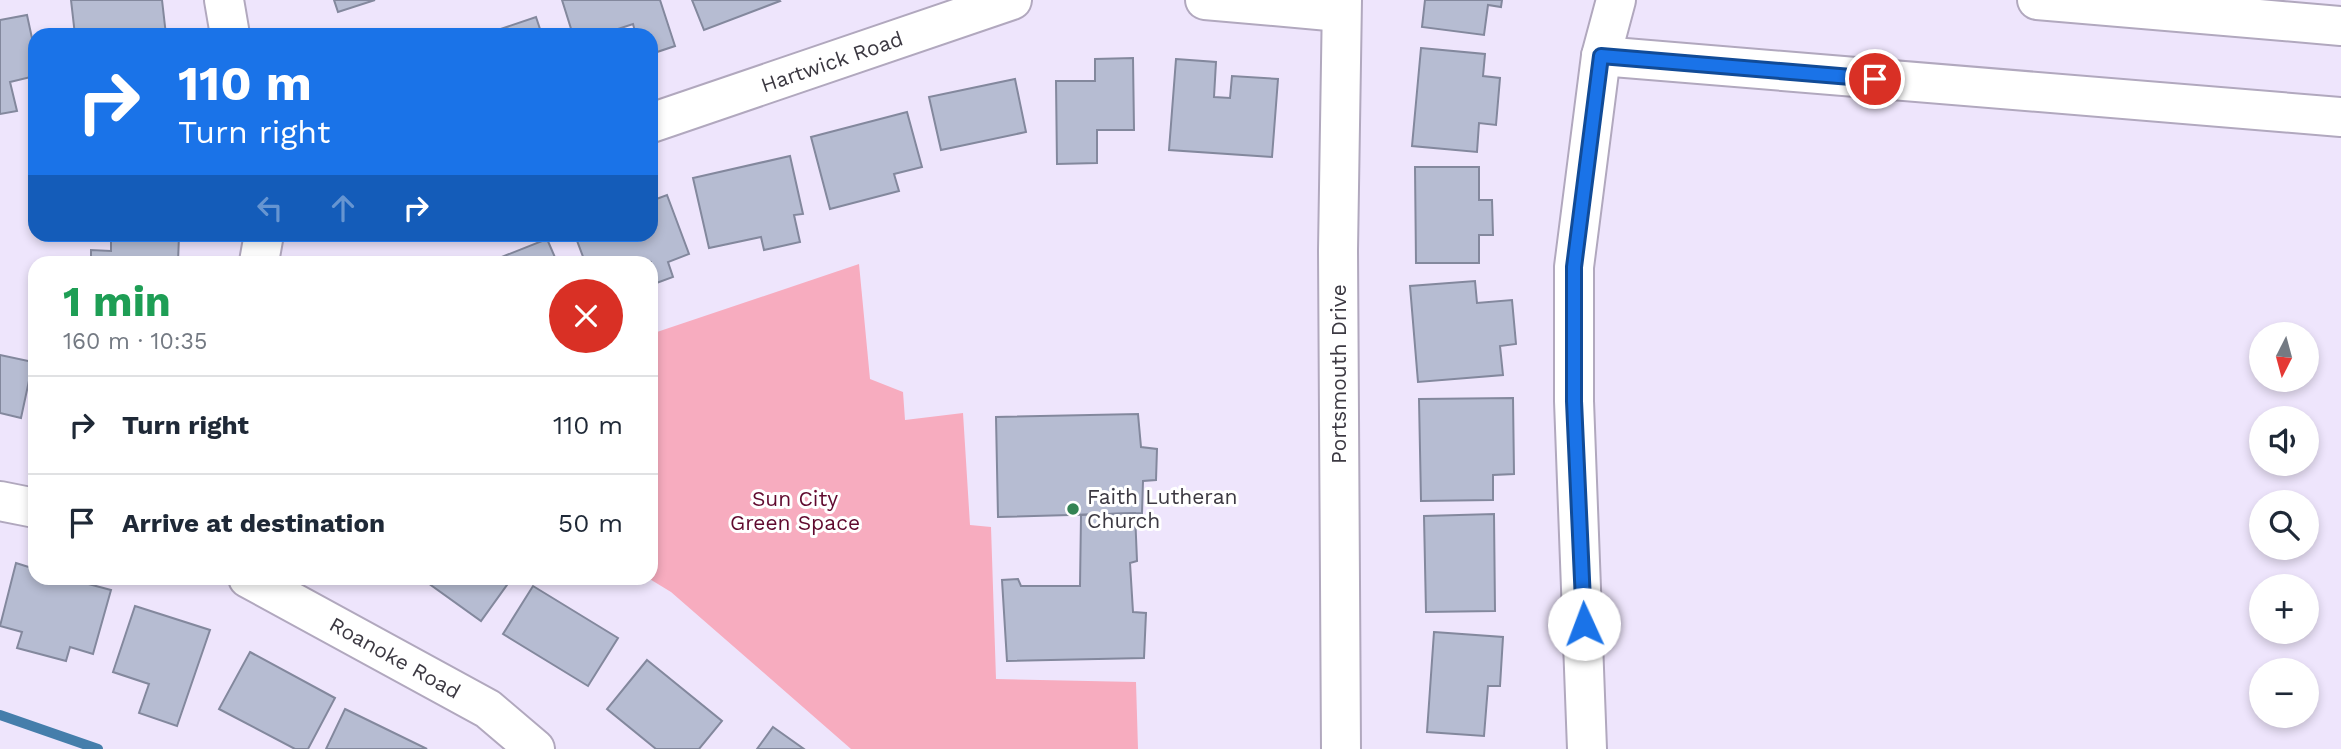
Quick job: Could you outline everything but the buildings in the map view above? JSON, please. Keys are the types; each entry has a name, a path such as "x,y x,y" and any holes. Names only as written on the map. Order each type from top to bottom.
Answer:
{"street":[{"path":"224,0 229,28"},
{"name":"Hartwick Road","path":"658,121 1012,0"},
{"path":"1205,0 1341,6"},
{"path":"1587,749 1574,401 1574,267 1601,56 1616,0"},
{"path":"2037,0 2341,26"},
{"name":"Portsmouth Drive","path":"1341,6 1338,250 1341,749"},
{"path":"1601,56 2341,117"},
{"path":"0,501 28,507"},
{"name":"Roanoke Road","path":"261,585 488,709 535,749"}],"green space":[{"name":"Sun City Green Space","path":"859,264 870,379 903,392 905,420 963,413 970,525 991,527 996,679 1136,682 1138,749 851,749 671,592 658,584 658,332"}],"waterway":[{"path":"0,715 98,749"}],"place":[{"name":"Faith Lutheran Church","path":"1073,509"}],"route":[{"path":"1584,624 1574,401 1574,267 1601,56 1875,79"}]}
